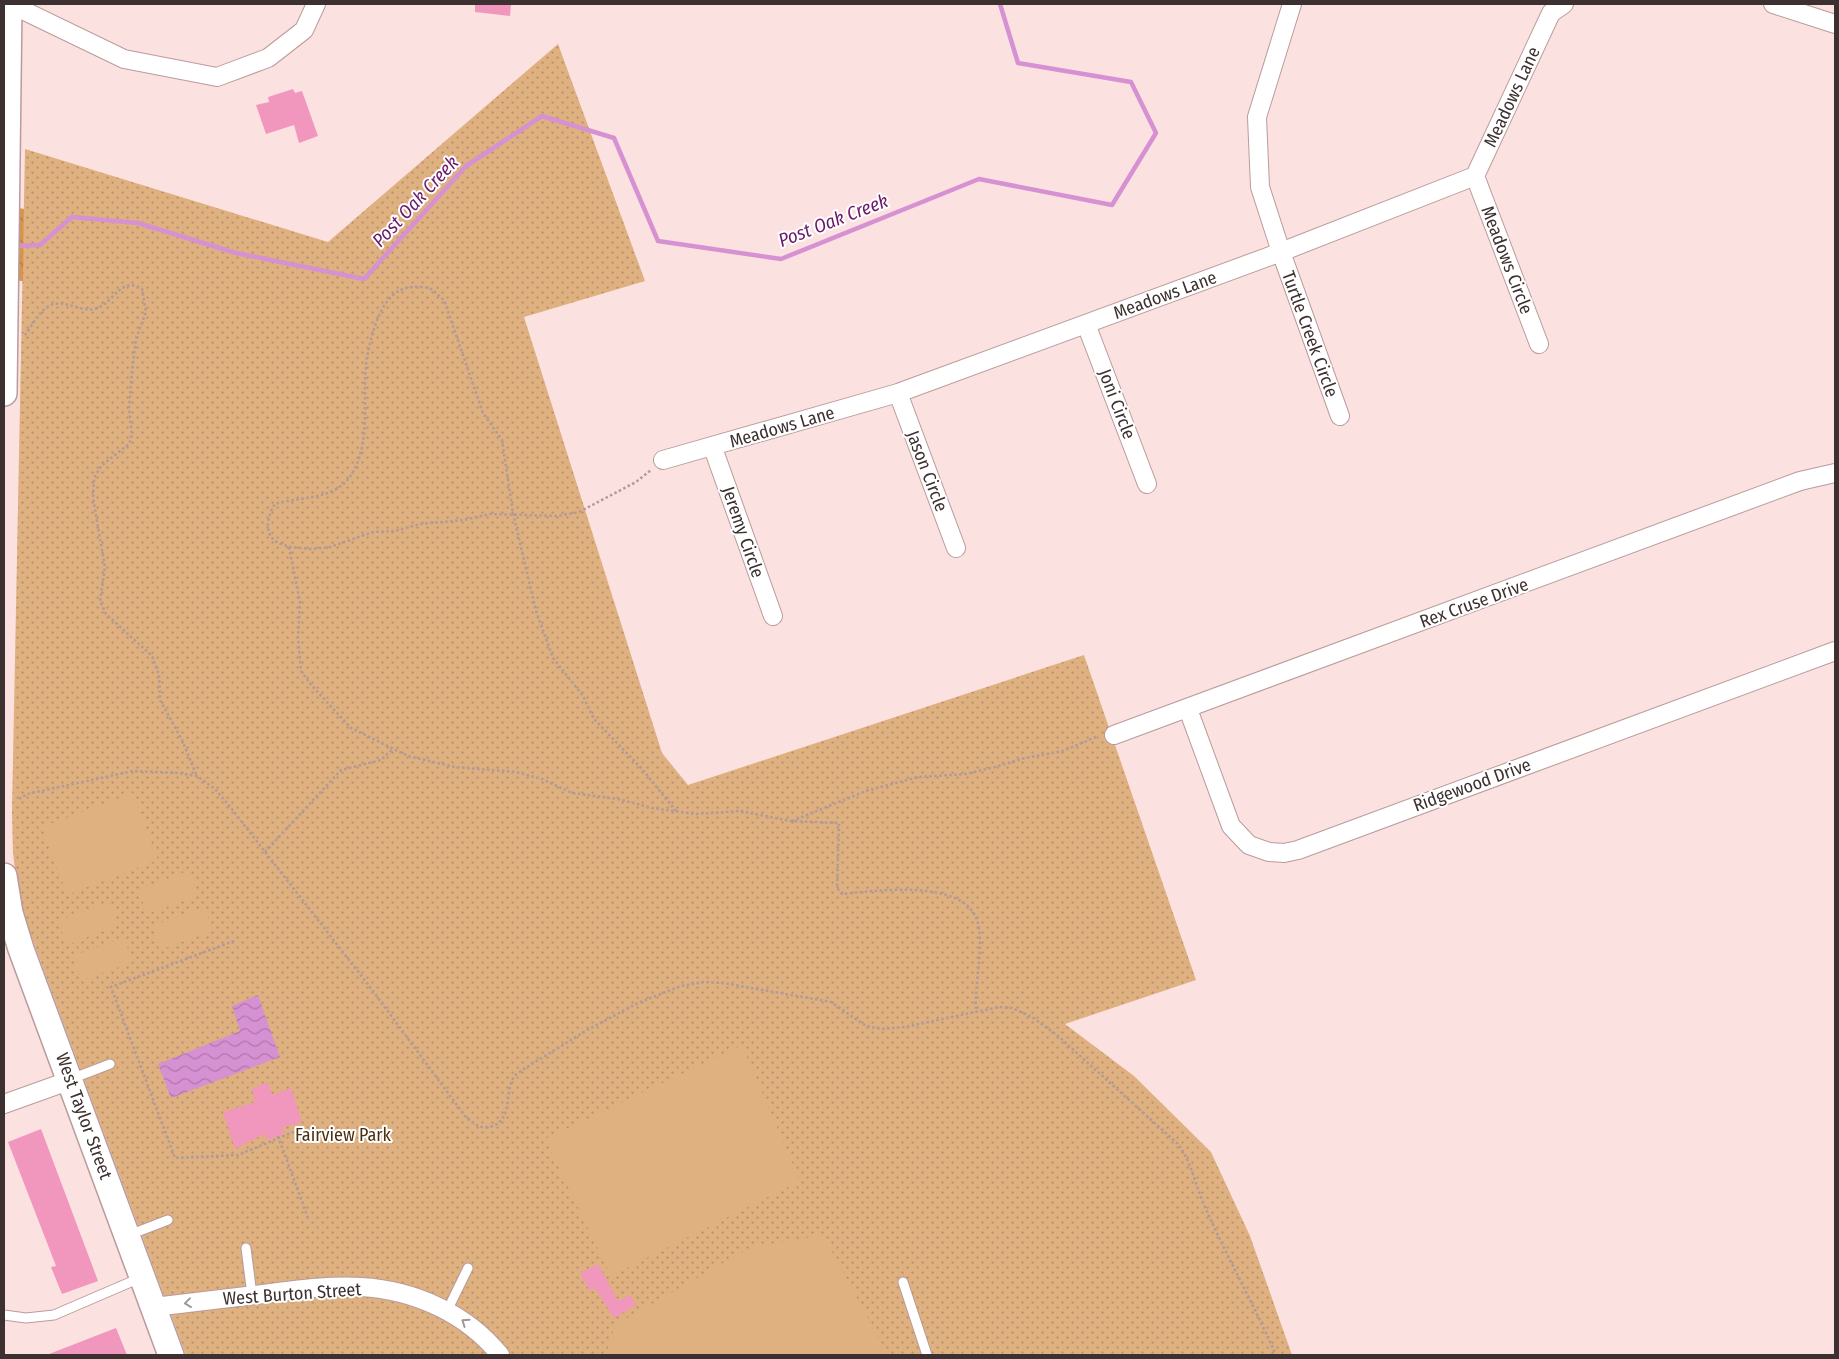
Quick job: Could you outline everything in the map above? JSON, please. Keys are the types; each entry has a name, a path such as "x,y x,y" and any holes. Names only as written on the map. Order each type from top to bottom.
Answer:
{"main road":[{"path":"4,393 9,4"},
{"name":"West Taylor Street","path":"4,876 10,913 21,949 71,1080 171,1355"}],"street":[{"path":"9,4 124,59 216,77 268,58 304,30 316,4"},
{"name":"Turtle Creek Circle","path":"1292,4 1258,117 1260,187 1281,252 1340,416"},
{"name":"Meadows Lane","path":"664,460 713,448 898,393 1281,252 1475,176 1551,13 1564,4"},
{"path":"1773,4 1835,24"},
{"name":"Meadows Circle","path":"1475,176 1539,344"},
{"name":"Joni Circle","path":"1086,324 1147,484"},
{"name":"Jason Circle","path":"898,393 956,548"},
{"name":"Jeremy Circle","path":"713,448 773,616"},
{"name":"Rex Cruse Drive","path":"1114,735 1188,710 1800,481 1835,473"},
{"name":"Ridgewood Drive","path":"1188,710 1231,826 1249,845 1269,852 1284,853 1316,843 1835,651"},
{"path":"4,1104 71,1080"},
{"name":"West Burton Street","path":"154,1307 252,1295 362,1287 431,1303 447,1311 485,1336 500,1355"}],"lane":[{"path":"71,1080 110,1064"},
{"path":"128,1235 168,1220"},
{"path":"246,1248 252,1295"},
{"path":"447,1311 468,1268"},
{"path":"4,1315 26,1318 54,1315 143,1277"},
{"path":"903,1282 927,1355"}],"path":[{"path":"22,339 44,309 54,304 88,310 100,308 125,285 135,284 142,289 146,312 136,339 132,372 130,408 132,435 129,444 101,466 94,478 93,498 105,566 100,601 106,614 152,656 159,675 160,700 182,740 197,776"},
{"path":"664,460 636,482 579,512 558,516 513,513 490,514 463,520 420,524 395,531 373,532 330,547 312,549 289,547 274,540 270,532 268,515 275,504 288,500 323,496 341,486 353,473 362,448 368,353 382,308 393,292 409,286 429,288 444,300 483,412 502,440 513,513 536,611 554,658 583,696 594,720 642,769 676,811"},
{"path":"289,547 300,602 298,637 301,671 312,686 351,728 408,756 454,767 516,772 542,779 572,792 618,799 652,808 695,814 742,811 790,821 839,823 837,888 842,894 920,889 945,895 973,912 977,920 979,935 975,994 976,1011"},
{"path":"790,821 866,791 918,778 966,774 1025,758 1063,751 1100,735 1114,735"},
{"path":"265,852 341,770 381,760 393,749"},
{"path":"19,799 27,794 133,771 179,773 197,776 215,789 265,852 370,987 465,1116 478,1126 487,1128 497,1124 505,1115 513,1078 522,1070 589,1029 638,1003 681,986 723,982 809,997 831,1002 866,1026 882,1029 905,1027 999,1007 1012,1008 1032,1017 1058,1036 1178,1144 1188,1158 1204,1205 1258,1314 1276,1355"},
{"path":"234,941 110,988 175,1158 238,1154 303,1128"},
{"path":"278,1137 308,1218"}],"green space":[{"name":"Fairview Park","path":"558,44 645,281 524,317 662,753 688,785 1084,655 1196,980 1065,1024 1134,1076 1211,1152 1250,1236 1292,1355 186,1355 26,922 17,887 13,853 12,812 25,149 328,242"},
{"path":"4,205 24,209 23,281 4,280"},
{"path":"133,793 158,860 67,895 42,827"},
{"path":"190,870 199,895 147,914 138,890"},
{"path":"110,901 119,925 67,945 58,921"},
{"path":"204,907 213,931 160,950 152,926"},
{"path":"124,938 133,962 80,981 72,956"},
{"path":"742,1045 800,1181 611,1276 545,1139"},
{"path":"823,1235 888,1355 606,1355 615,1325 751,1247"}],"water":[{"path":"258,995 280,1057 171,1098 158,1064 240,1031 232,1006"}],"building":[{"path":"475,4 511,4 510,16 475,12"},
{"path":"293,89 295,93 302,91 318,136 299,143 294,125 266,134 256,105 269,102 268,97"},
{"path":"268,1082 272,1095 291,1088 302,1122 282,1128 284,1134 267,1140 264,1134 235,1149 223,1112 255,1102 252,1089"},
{"path":"41,1129 98,1281 62,1294 51,1267 56,1266 8,1142"},
{"path":"598,1264 618,1301 630,1295 636,1305 614,1318 595,1288 590,1291 580,1273"},
{"path":"116,1328 127,1355 49,1355 49,1354"}],"waterway":[{"name":"Post Oak Creek","path":"13,246 40,245 72,217 138,223 236,253 364,279 466,166 542,116 614,138 658,241 781,259 979,179 1112,205 1156,133 1131,82 1018,63 1000,4"}]}
